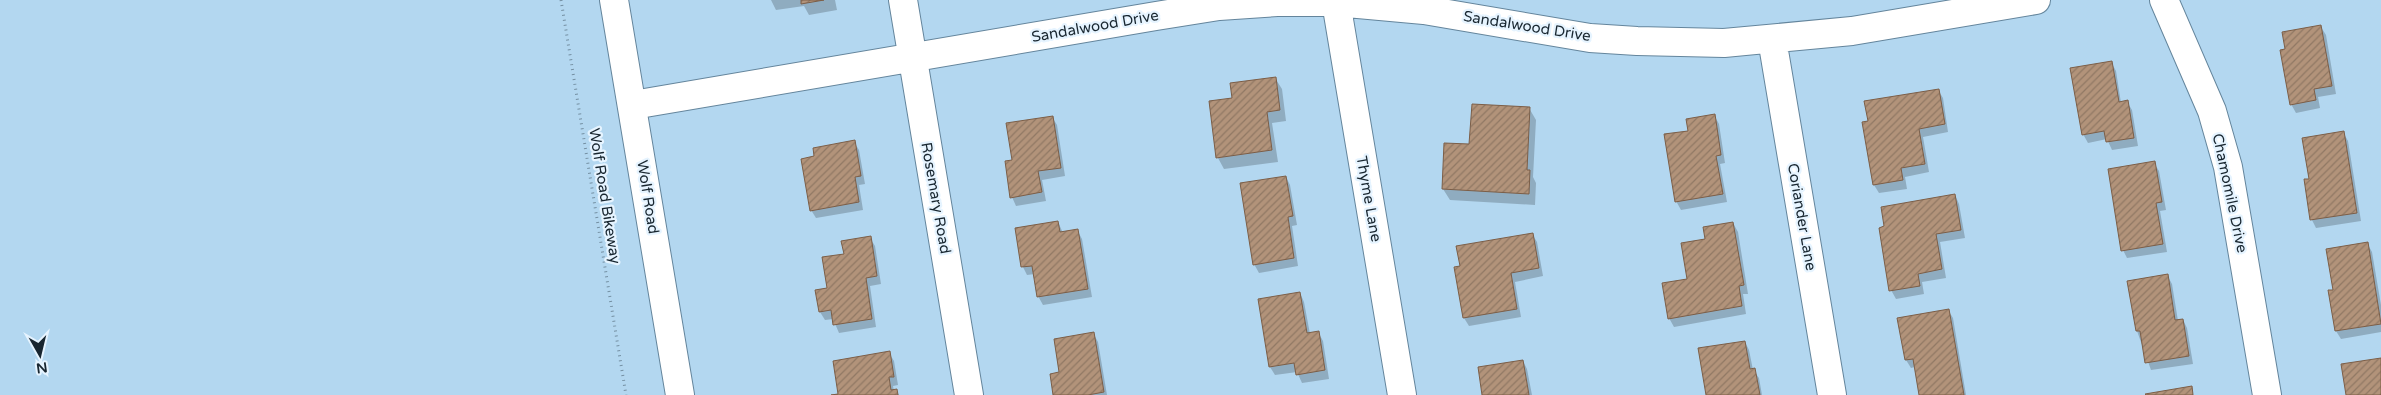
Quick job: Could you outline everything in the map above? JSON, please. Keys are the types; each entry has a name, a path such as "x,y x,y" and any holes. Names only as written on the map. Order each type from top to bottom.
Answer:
{"street":[{"name":"Wolf Road","path":"614,0 680,395"},
{"name":"Rosemary Road","path":"903,0 970,395"},
{"name":"Sandalwood Drive","path":"633,105 1219,6 1277,2 1336,2 1424,10 1590,38 1696,43 1772,40 1852,32 2036,0"},
{"name":"Chamomile Drive","path":"2164,0 2212,111 2228,167 2267,395"},
{"name":"Thyme Lane","path":"1336,2 1402,395"},
{"name":"Coriander Lane","path":"1772,40 1832,395"}],"path":[{"name":"Wolf Road Bikeway","path":"561,0 626,395"}],"building":[{"path":"801,0 824,0 801,4"},
{"path":"2321,25 2332,86 2314,89 2316,100 2290,105 2280,50 2285,49 2282,32"},
{"path":"2112,61 2119,102 2128,100 2134,138 2106,142 2104,131 2082,135 2070,68"},
{"path":"1276,77 1280,110 1267,112 1272,150 1216,158 1209,101 1232,98 1230,83"},
{"path":"1939,89 1945,124 1919,129 1925,164 1901,168 1903,180 1873,185 1862,122 1868,121 1864,101"},
{"path":"1472,104 1530,107 1527,170 1530,170 1529,194 1442,189 1444,143 1469,144"},
{"path":"1715,114 1721,155 1716,156 1723,194 1675,202 1664,134 1688,131 1686,119"},
{"path":"1053,116 1061,168 1038,171 1042,192 1010,198 1005,161 1012,160 1006,123"},
{"path":"2344,131 2357,213 2310,220 2304,179 2309,179 2302,138"},
{"path":"855,140 861,176 855,177 859,202 810,211 801,159 814,156 813,148"},
{"path":"2155,161 2162,202 2156,203 2163,244 2121,251 2108,169"},
{"path":"1286,176 1293,216 1288,217 1294,258 1253,265 1240,183"},
{"path":"1955,194 1961,230 1936,234 1942,269 1918,274 1920,286 1889,291 1879,228 1884,226 1881,207"},
{"path":"1058,221 1060,232 1078,229 1088,289 1037,297 1032,266 1021,267 1015,228"},
{"path":"1733,222 1744,285 1739,286 1742,306 1668,319 1662,283 1687,279 1681,243 1705,239 1703,227"},
{"path":"1533,233 1539,268 1511,273 1517,309 1463,318 1454,267 1460,266 1456,246"},
{"path":"871,236 877,276 866,278 872,319 833,325 831,310 819,312 815,290 827,288 822,257 844,254 841,241"},
{"path":"2368,242 2381,324 2335,331 2328,290 2333,290 2326,249"},
{"path":"2168,274 2175,320 2183,319 2189,356 2145,363 2140,331 2136,331 2127,281"},
{"path":"1300,292 1307,333 1319,331 1325,370 1296,375 1294,363 1269,367 1258,299"},
{"path":"1949,309 1964,395 1919,395 1913,359 1905,360 1897,318"},
{"path":"1094,332 1104,392 1088,395 1053,395 1050,374 1059,372 1054,339"},
{"path":"1745,341 1750,369 1755,368 1760,395 1706,395 1698,348"},
{"path":"890,351 894,377 889,377 891,390 897,389 898,395 831,395 838,394 833,361"},
{"path":"2381,358 2381,395 2346,395 2341,364"},
{"path":"1523,360 1529,395 1482,395 1478,367"},
{"path":"2192,386 2193,395 2145,394"}]}
